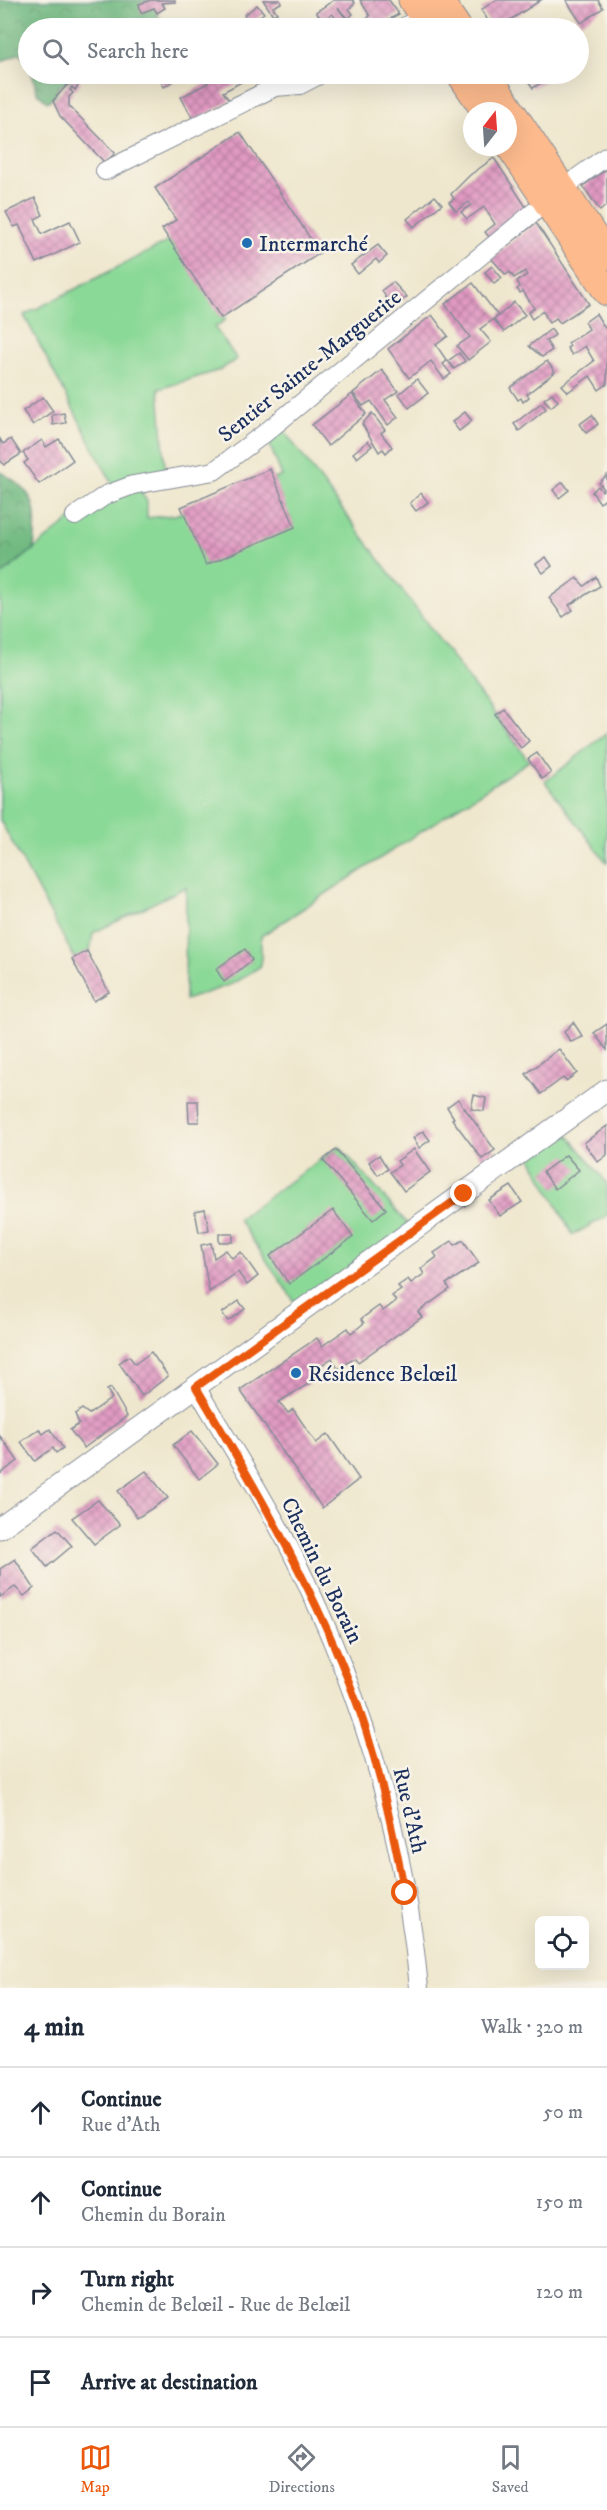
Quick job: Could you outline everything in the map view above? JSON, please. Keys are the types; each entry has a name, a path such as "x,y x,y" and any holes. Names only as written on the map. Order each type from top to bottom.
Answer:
{"main road":[{"path":"467,84 479,102"},
{"path":"493,84 607,292"},
{"path":"517,154 607,256"}],"street":[{"path":"105,171 275,87 302,84"},
{"name":"Sentier Sainte-Marguerite","path":"75,516 106,495 133,485 214,471 265,433 555,195 607,156"},
{"path":"0,1528 607,1090"},
{"name":"Chemin du Borain","path":"196,1387 293,1554 350,1682 372,1750"},
{"name":"Rue d'Ath","path":"372,1750 389,1814 405,1893 419,1988"}],"green space":[{"path":"0,0 164,0 157,15 160,18 18,18 18,54 0,62"},
{"path":"35,84 63,84 59,86 55,96 47,102 37,92"},
{"path":"171,240 226,319 215,328 237,359 220,370 159,389 166,479 141,493 147,501 147,518 175,515 282,476 265,433 282,428 529,761 261,936 261,966 232,984 185,1000 186,887 93,933 90,951 75,959 0,820 0,576 75,516 116,491 24,315"},
{"path":"0,472 22,487 29,495 33,503 35,523 34,549 0,576"},
{"path":"607,733 607,863 545,782"},
{"path":"560,1125 607,1183 607,1216 573,1235 526,1149"},
{"path":"339,1146 413,1230 301,1311 238,1219"}],"building":[{"path":"151,0 175,0 175,2 162,3 165,8 157,13 154,8 141,13 139,4"},
{"path":"263,0 280,0 281,3 273,7 277,13 273,15"},
{"path":"334,0 353,0 355,3 349,9 353,14 349,18 338,8 346,18 336,18 332,14 327,18 321,18 316,12"},
{"path":"360,0 389,0 399,14 392,18 368,18 370,16"},
{"path":"496,0 541,0 513,18 486,18 481,10"},
{"path":"566,0 598,0 603,8 588,18 578,18"},
{"path":"257,5 264,13 258,18 247,18 244,15"},
{"path":"68,84 80,84 75,90 72,87 70,90 73,93 69,97 69,106 115,153 105,163 60,116 53,101"},
{"path":"206,84 238,84 223,92 230,101 194,121 181,97"},
{"path":"240,132 320,253 221,318 162,229 176,220 155,188"},
{"path":"494,158 528,210 495,244 485,232 495,224 484,207 467,219 461,212 471,205 469,202 456,211 449,202 454,199 451,194 470,175"},
{"path":"607,169 607,205 600,211 583,186"},
{"path":"435,196 442,204 414,227 407,219"},
{"path":"35,198 43,215 35,219 42,234 70,221 80,242 37,263 19,225 14,227 6,212"},
{"path":"536,223 589,304 560,323 556,318 549,323 543,311 532,319 528,313 534,308 523,291 520,293 517,289 520,287 517,281 527,275 525,271 514,278 510,272 506,275 491,258"},
{"path":"378,245 387,256 379,263 376,259 358,274 351,265"},
{"path":"492,266 502,278 494,284 485,272"},
{"path":"393,282 407,297 387,312 382,304 387,300 382,290"},
{"path":"473,283 498,316 480,329 491,342 468,360 457,346 470,337 445,304"},
{"path":"514,302 525,315 504,332 494,320"},
{"path":"596,314 607,331 607,384 599,390 590,376 568,392 562,385 594,361 585,346 572,355 567,348 570,346 568,343 589,329 585,322"},
{"path":"432,315 448,336 436,345 447,361 443,364 451,374 444,379 431,361 409,378 388,349"},
{"path":"551,329 555,335 546,341 552,350 542,357 529,346"},
{"path":"459,353 465,361 454,369 448,361"},
{"path":"547,361 555,372 527,394 529,397 523,402 521,398 518,400 510,388"},
{"path":"382,370 398,391 385,400 398,417 388,425 371,401 363,406 353,393"},
{"path":"417,379 428,393 409,408 399,394"},
{"path":"552,393 558,401 551,407 544,399"},
{"path":"352,394 366,414 328,446 312,425"},
{"path":"43,397 53,411 33,425 23,411"},
{"path":"541,403 546,409 519,431 514,424"},
{"path":"465,412 472,421 459,431 452,422"},
{"path":"64,413 66,423 53,425 52,415"},
{"path":"372,413 385,430 381,433 392,447 386,453 383,449 379,452 362,424"},
{"path":"592,415 598,424 586,433 580,424"},
{"path":"0,439 3,444 11,439 21,454 4,465 0,460"},
{"path":"59,439 73,460 39,484 24,463 28,460 23,453 42,440 46,447"},
{"path":"368,441 372,446 357,458 353,453"},
{"path":"270,469 295,527 206,565 181,507"},
{"path":"607,475 607,498 600,503 592,492 598,486 602,491 604,489 599,483"},
{"path":"563,482 569,490 559,498 553,490"},
{"path":"421,493 428,502 416,511 410,503"},
{"path":"546,557 552,566 543,573 536,564"},
{"path":"596,577 600,586 569,605 573,610 563,617 549,598 577,578 584,586"},
{"path":"503,708 529,741 521,748 495,714"},
{"path":"537,753 551,773 542,779 528,759"},
{"path":"245,949 252,960 224,982 216,969"},
{"path":"87,951 109,992 94,1001 72,959"},
{"path":"573,1022 583,1037 571,1042 564,1032"},
{"path":"607,1024 607,1050 594,1033"},
{"path":"559,1049 577,1073 566,1081 563,1078 541,1094 526,1074"},
{"path":"474,1095 486,1098 484,1111 471,1109"},
{"path":"458,1099 495,1150 482,1159 452,1119 454,1118 447,1107"},
{"path":"188,1101 198,1101 199,1122 189,1122"},
{"path":"607,1126 607,1155 598,1162 584,1143"},
{"path":"423,1131 430,1140 419,1148 413,1138"},
{"path":"414,1149 430,1172 404,1191 390,1172 400,1165 397,1161"},
{"path":"336,1150 386,1209 373,1220 323,1160"},
{"path":"379,1155 388,1169 378,1175 369,1162"},
{"path":"566,1155 579,1170 555,1189 543,1172"},
{"path":"511,1186 522,1202 500,1216 489,1200"},
{"path":"205,1209 209,1230 199,1232 195,1211"},
{"path":"333,1210 353,1237 289,1284 270,1256"},
{"path":"219,1234 233,1234 233,1242 219,1242"},
{"path":"463,1240 479,1263 446,1284 450,1289 418,1312 422,1317 358,1362 355,1358 338,1369 332,1358 316,1369 321,1376 279,1402 288,1413 293,1409 316,1443 328,1434 359,1479 322,1508 240,1390 317,1338 322,1346 348,1328 351,1333 364,1323 361,1319 379,1306 383,1311 396,1301 392,1296 401,1290 398,1286 408,1279 411,1283 424,1274 421,1269 437,1257 434,1253 452,1241 455,1245"},
{"path":"211,1243 214,1258 226,1250 232,1258 241,1252 258,1276 247,1285 238,1272 209,1292 201,1245"},
{"path":"239,1301 245,1309 228,1321 222,1313"},
{"path":"151,1352 168,1376 142,1396 119,1363 129,1356 135,1364"},
{"path":"111,1388 127,1416 84,1448 70,1430 79,1424 75,1414 82,1409 89,1414 112,1398 107,1390"},
{"path":"39,1429 43,1434 50,1429 63,1448 56,1453 53,1448 35,1461 21,1442"},
{"path":"192,1431 218,1464 199,1479 173,1445"},
{"path":"0,1436 18,1461 0,1474"},
{"path":"146,1471 168,1498 137,1518 118,1491"},
{"path":"98,1500 120,1525 94,1544 72,1518"},
{"path":"57,1529 72,1546 47,1567 32,1548"},
{"path":"15,1559 34,1588 24,1596 15,1587 0,1597 0,1569"}],"place":[{"name":"Intermarché","path":"247,243"},
{"name":"Résidence Belœil","path":"296,1373"}],"route":[{"path":"405,1893 389,1814 372,1750 350,1682 293,1554 196,1387 464,1194"}]}
